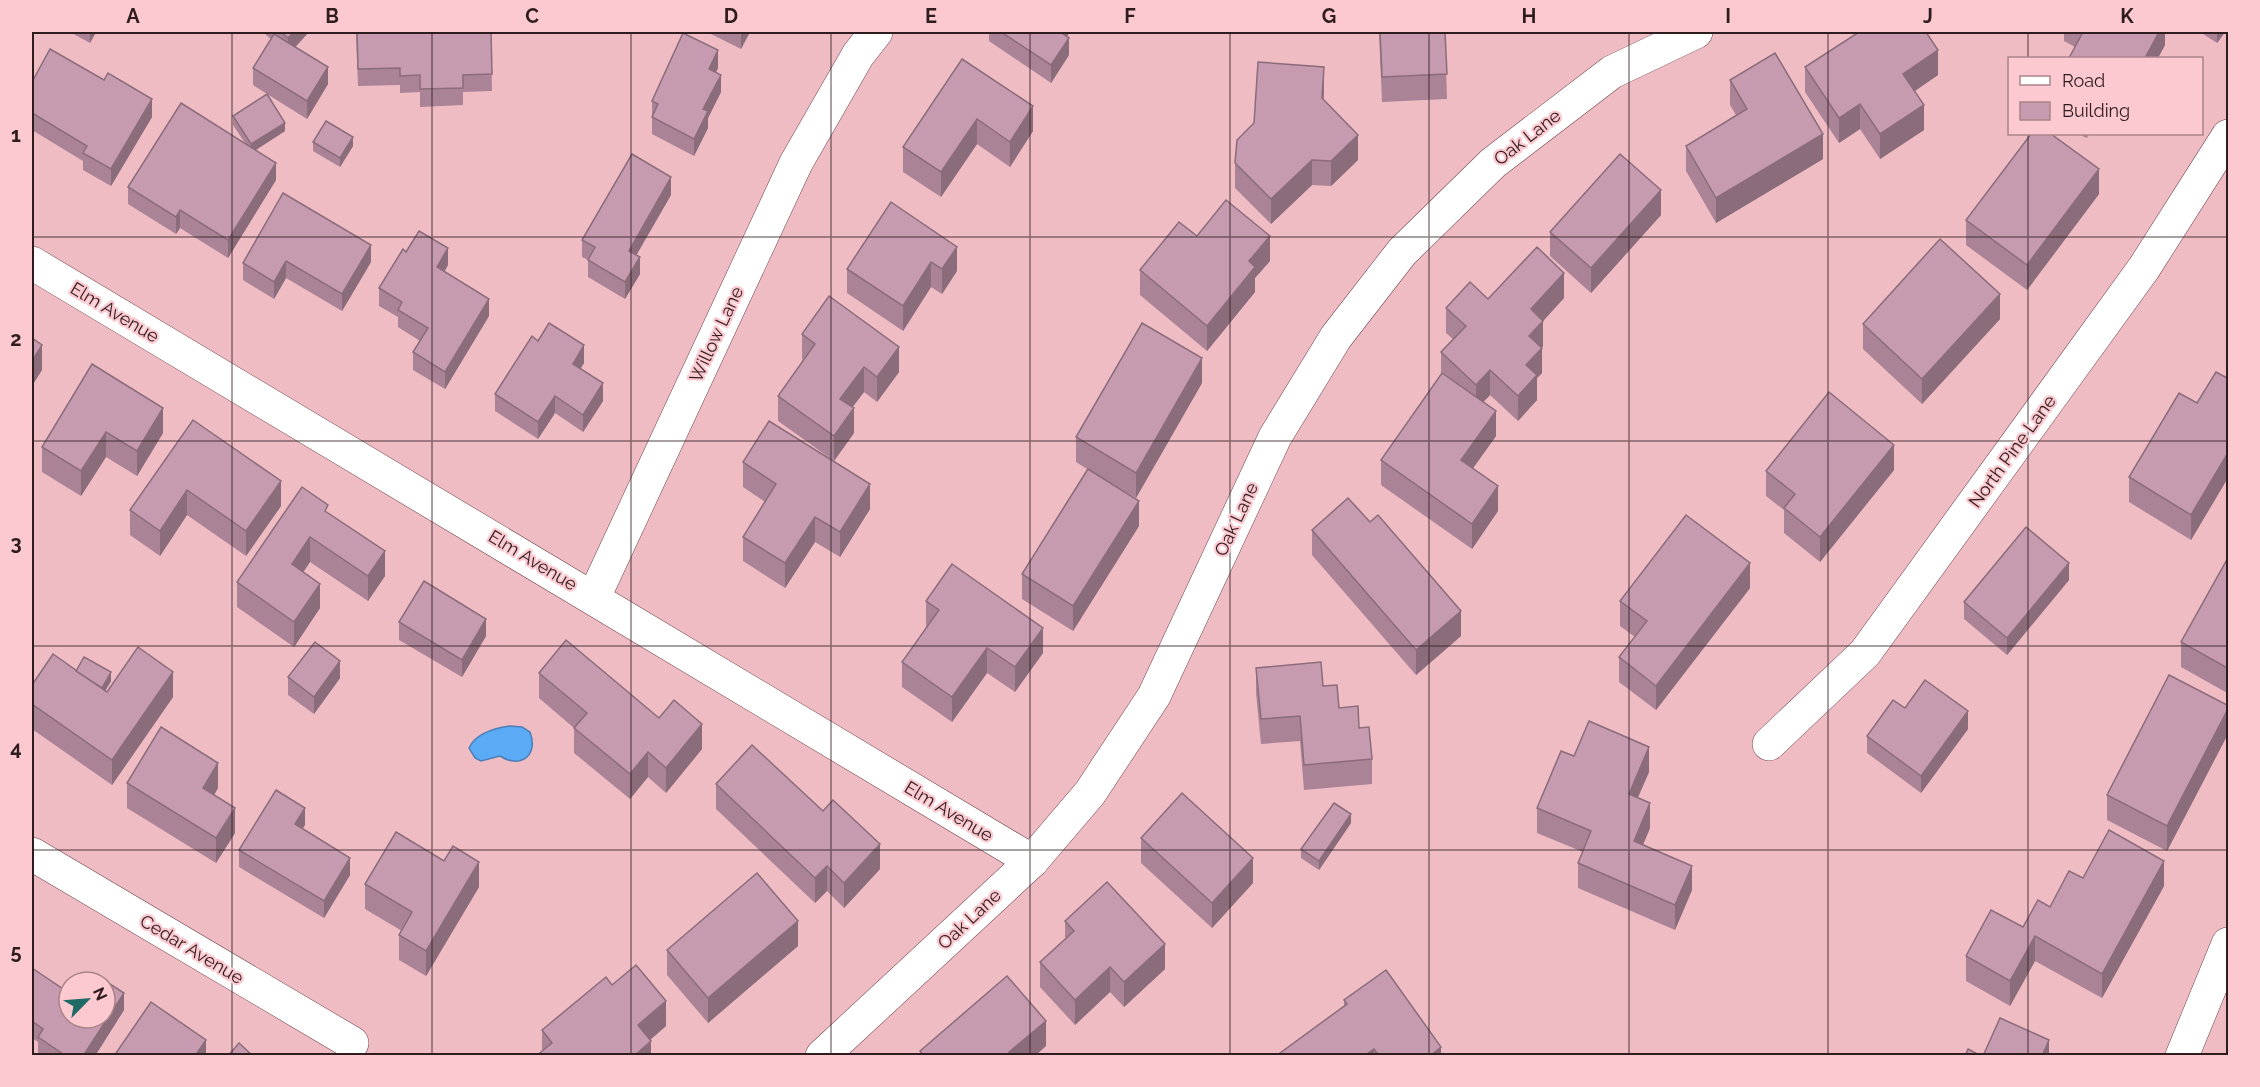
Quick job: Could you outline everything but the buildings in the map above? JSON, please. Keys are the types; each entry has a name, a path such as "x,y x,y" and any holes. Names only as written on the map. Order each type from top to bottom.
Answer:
{"street":[{"name":"Willow Lane","path":"594,597 796,163 847,76 876,32"},
{"name":"Oak Lane","path":"822,1056 1032,861 1090,793 1154,696 1275,437 1336,337 1402,252 1493,163 1612,72 1696,32"},
{"name":"North Pine Lane","path":"1768,744 1865,653 2144,268 2229,136"},
{"name":"Elm Avenue","path":"32,263 1032,861"},
{"name":"Cedar Avenue","path":"32,854 352,1043"},
{"path":"2182,1056 2229,944"}],"water":[{"path":"510,726 522,727 530,732 532,748 526,758 514,761 500,756 481,761 475,758 469,748 476,739 492,730"}]}
